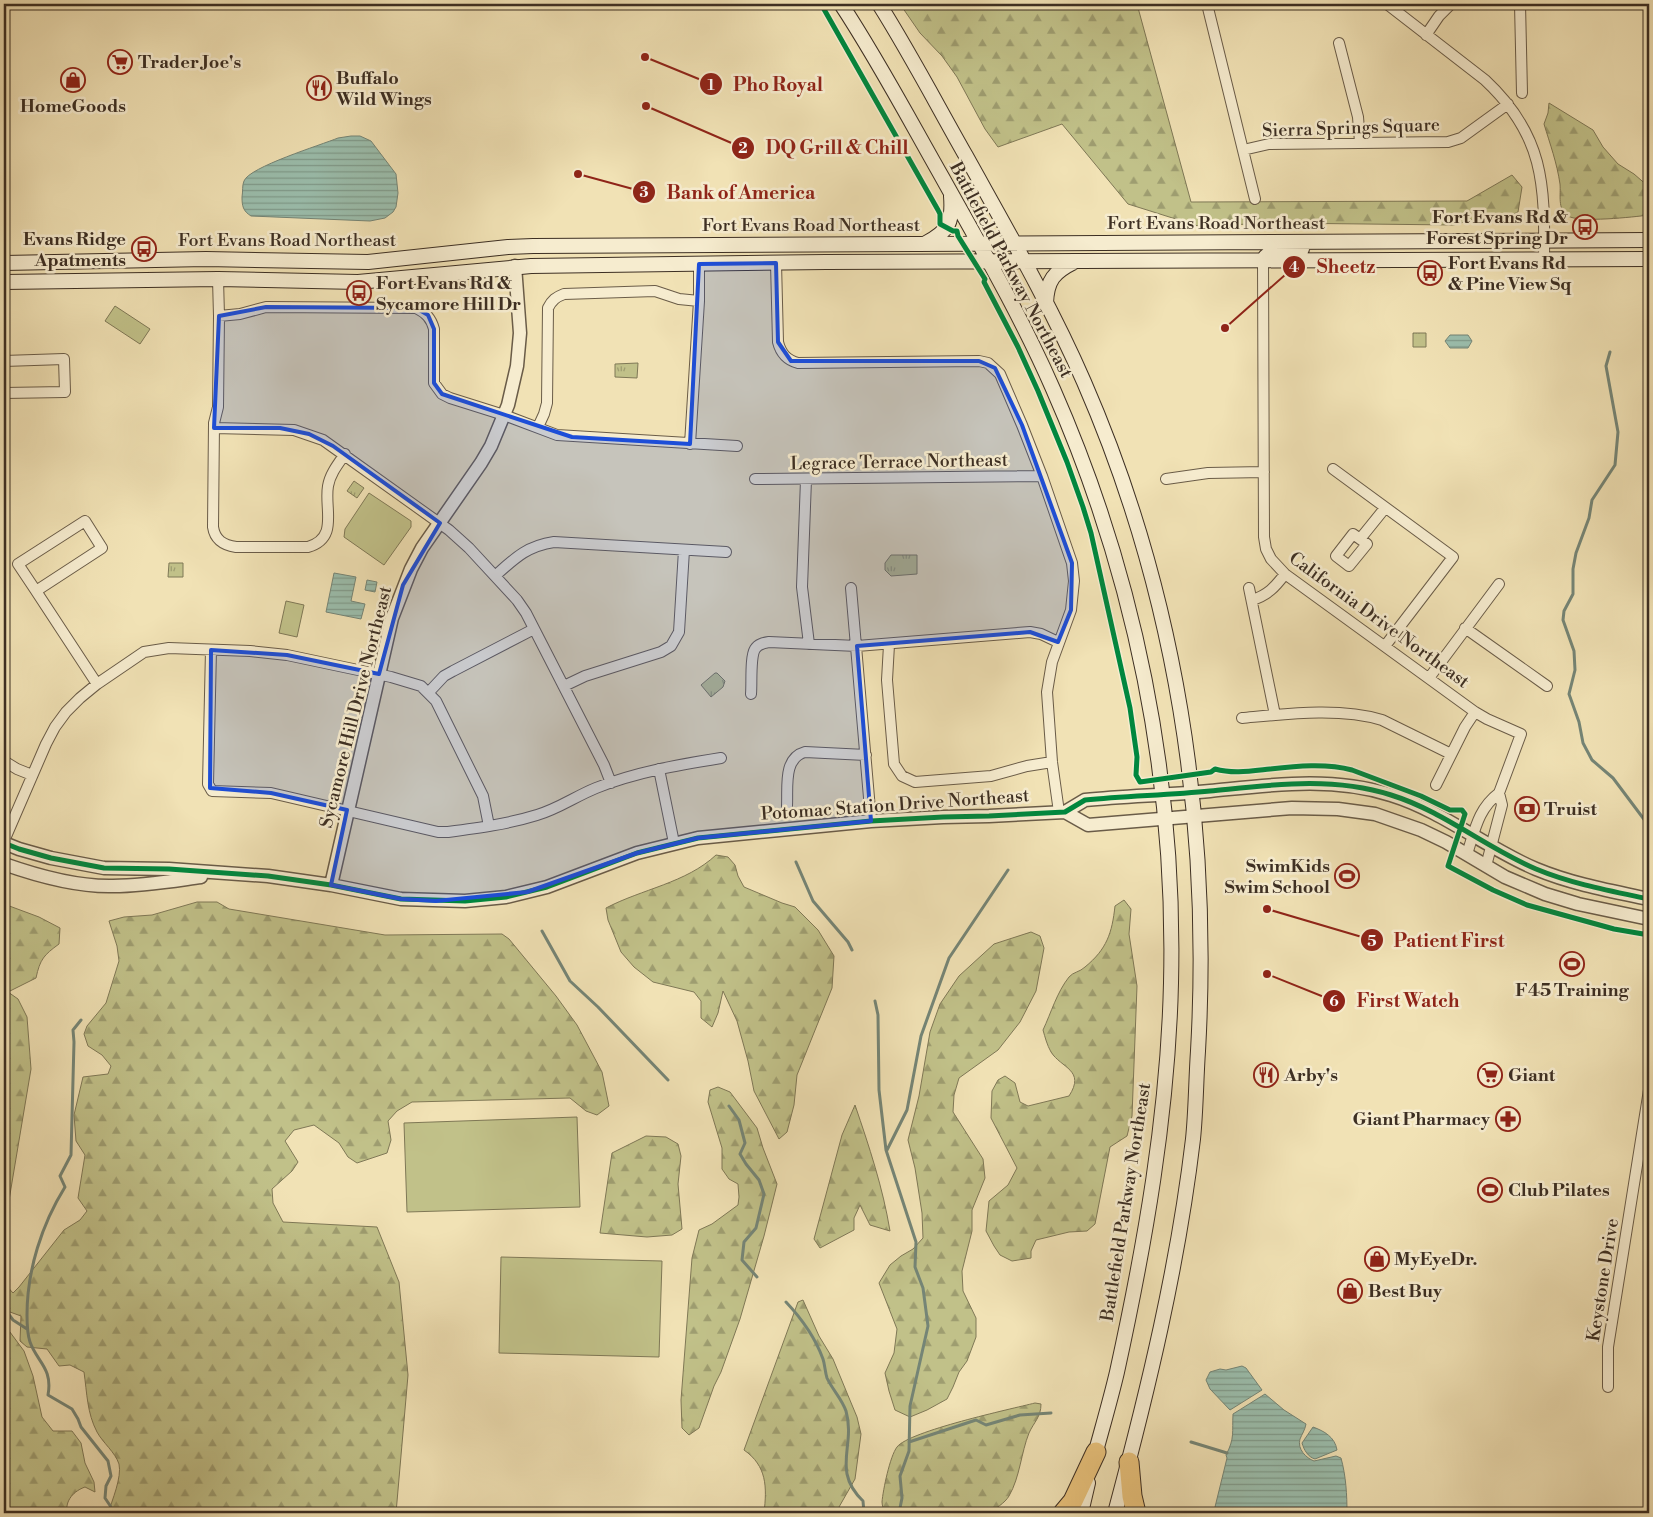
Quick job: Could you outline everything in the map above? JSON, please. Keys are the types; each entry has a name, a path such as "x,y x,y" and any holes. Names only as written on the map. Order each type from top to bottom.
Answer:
{"highway":[{"path":"1064,1513 1074,1501 1096,1452"},
{"path":"1129,1462 1132,1496 1136,1513"}],"main road":[{"name":"Battlefield Parkway Northeast","path":"841,4 884,74 990,262 1019,316 1053,388 1092,487 1112,548 1145,680 1166,819 1170,903 1171,982 1160,1131 1137,1270 1116,1376 1081,1513"},
{"name":"Battlefield Parkway Northeast","path":"879,4 1024,262 1046,303 1084,384 1131,506 1156,590 1176,679 1192,792 1201,925 1200,1014 1193,1137 1158,1345 1129,1462"},
{"path":"926,243 939,237 946,230 952,209 951,193"},
{"name":"Fort Evans Road Northeast","path":"4,263 206,259 368,262 533,246 1649,240"},
{"path":"1263,261 1266,255 1272,252 1332,247 1365,241"},
{"path":"4,282 218,279 358,282 514,266 1649,259"},
{"path":"1046,303 1049,284 1054,276 1060,269 1074,262"},
{"path":"1116,1513 1129,1462"}],"street":[{"path":"1207,5 1218,4"},
{"path":"1387,4 1485,80 1508,104 1527,134 1539,167 1544,195 1544,260"},
{"path":"1426,35 1439,16 1452,4"},
{"path":"1520,4 1522,93"},
{"name":"Sierra Springs Square","path":"1207,5 1255,199"},
{"path":"1340,43 1358,116 1360,142"},
{"name":"Sierra Springs Square","path":"1243,150 1269,144 1448,142 1461,138 1508,104"},
{"name":"California Drive Northeast","path":"1263,261 1264,537 1266,549 1271,559 1285,574 1475,712 1521,734 1499,793"},
{"path":"776,263 778,342 780,350 791,361 798,363 979,361 988,363 1000,374 1042,476 1072,563 1074,581 1071,610 1052,662 1047,692 1052,762 1062,812 1088,825 1292,808 1375,814 1402,822 1446,842 1486,866 1545,894 1578,904 1649,919"},
{"path":"690,444 699,264"},
{"name":"Sycamore Hill Drive Northeast","path":"331,885 392,618 403,585 422,548 491,446 514,384 519,348 520,318 514,266"},
{"path":"218,279 218,407 214,428 213,527 216,537 228,546 236,547 308,547 315,545 322,540 328,527 328,487 332,473 344,454"},
{"path":"538,427 547,403 548,308 556,296 564,294 655,291 679,299 698,301"},
{"path":"219,316 240,314 266,306 416,308 428,315 434,329 434,383 442,394 450,398 557,434 572,437 737,446"},
{"path":"4,361 64,359 65,392 4,393"},
{"path":"214,428 294,430 323,440 440,523 469,548 517,600 564,686 604,765 610,783"},
{"path":"1333,470 1453,557 1385,646"},
{"path":"1166,479 1208,473 1264,472"},
{"name":"Legrace Terrace Northeast","path":"756,479 806,480 1042,476"},
{"path":"806,480 802,581 809,644"},
{"path":"1360,539 1385,508"},
{"path":"36,591 102,548 85,521 18,564 97,684"},
{"path":"495,576 518,555 530,548 554,542 726,552"},
{"path":"564,686 585,676 661,652 671,646 678,632 684,550"},
{"path":"1252,600 1265,595 1273,589 1285,574"},
{"path":"1429,678 1498,584"},
{"path":"851,588 871,821"},
{"path":"1249,588 1275,715"},
{"path":"1465,628 1547,686"},
{"path":"429,692 444,676 534,629"},
{"path":"751,694 755,647 769,642 857,646 889,645 1030,632 1041,634 1058,642"},
{"path":"889,645 887,680 894,764 902,776 915,782 990,776 1027,766 1052,762"},
{"path":"4,842 32,775 55,727 66,712 97,684 144,652 170,648 287,655 412,682 429,692 436,701 483,796 489,826"},
{"path":"211,650 208,784 216,792 271,793 438,832 448,832 513,822 539,815 610,783 659,769 721,758"},
{"path":"1242,718 1320,712 1372,717 1382,720 1451,754"},
{"path":"1436,785 1465,727 1475,712"},
{"path":"788,806 790,764 798,754 805,752 866,756"},
{"path":"4,761 17,770 32,775"},
{"path":"659,769 674,843"},
{"name":"Potomac Station Drive Northeast","path":"4,842 19,850 104,868 169,869 295,878 401,899 466,901 506,897 547,887 637,853 698,838 871,821 1062,812 1085,800 1290,783 1327,784 1350,786 1391,795 1413,804 1536,869 1594,888 1649,899"},
{"path":"1467,854 1482,811 1488,801 1499,793 1502,805 1486,866"},
{"name":"Potomac Station Drive Northeast","path":"4,864 30,873 68,882 111,886 146,884 229,874"},
{"name":"Keystone Drive","path":"1608,1387 1608,1347 1649,1090"}],"highlighted area":[{"path":"776,263 778,342 791,361 979,361 995,368 1022,425 1072,563 1071,610 1058,642 1030,632 857,646 871,821 698,838 637,853 527,892 436,901 401,899 331,885 347,810 271,793 210,788 211,650 287,655 379,674 403,585 440,523 333,446 309,434 280,428 214,428 219,316 266,307 416,308 428,315 434,329 434,383 442,394 572,437 690,444 699,264"}],"green space":[{"path":"900,4 1137,4 1191,202 1467,201 1512,175 1522,187 1518,212 1504,219 1478,218 1454,225 1276,223 1198,226 1128,204 1062,124 998,147 985,129 957,77 942,56 920,33"},
{"path":"1549,103 1593,130 1603,147 1618,164 1634,174 1649,187 1649,215 1583,219 1568,216 1562,210 1557,169 1544,124"},
{"path":"115,306 150,329 140,344 105,321"},
{"path":"1413,333 1426,333 1426,347 1413,347"},
{"path":"638,363 637,378 615,377 615,364"},
{"path":"354,481 364,488 357,498 347,491"},
{"path":"369,493 411,521 411,527 384,565 344,537 345,529"},
{"path":"891,555 917,555 917,574 891,576 885,570 885,563"},
{"path":"169,563 183,563 183,577 168,577"},
{"path":"286,601 304,605 297,637 279,633"},
{"path":"715,673 725,681 723,687 711,697 701,685"},
{"path":"716,855 728,857 735,865 744,887 795,907 818,930 834,956 832,988 797,1075 794,1105 787,1132 779,1139 754,1091 737,1021 723,991 718,1013 712,1027 701,1018 701,1001 694,992 653,982 634,967 621,952 608,920 606,908 678,879 704,865"},
{"path":"1124,900 1131,909 1129,934 1137,986 1132,1116 1127,1136 1110,1147 1095,1224 1087,1231 1069,1232 1036,1240 1031,1251 1031,1258 1012,1261 1000,1255 986,1231 989,1201 1008,1185 1017,1168 991,1118 992,1091 998,1080 1005,1076 1015,1083 1020,1102 1028,1106 1069,1096 1074,1087 1075,1080 1070,1070 1051,1052 1043,1030 1058,996 1069,977 1085,967 1099,954 1110,932 1115,906"},
{"path":"197,902 217,902 229,909 385,935 502,934 509,939 556,996 577,1025 602,1072 609,1106 597,1115 586,1111 570,1098 412,1102 397,1111 388,1121 391,1140 387,1153 357,1163 348,1157 339,1143 314,1125 294,1130 285,1141 298,1162 292,1171 272,1189 273,1203 283,1222 377,1227 399,1282 408,1375 396,1513 108,1513 120,1469 115,1455 100,1436 91,1418 84,1372 70,1365 59,1366 47,1349 27,1347 20,1341 21,1316 10,1312 4,1313 4,1283 13,1293 64,1230 80,1220 87,1211 78,1198 85,1155 76,1141 74,1115 83,1077 108,1074 111,1066 102,1055 88,1046 84,1034 87,1026 106,1003 119,961 117,946 109,921 124,917 152,915"},
{"path":"4,904 39,917 60,928 59,944 43,958 36,978 8,992 18,999 27,1017 31,1069 4,1230"},
{"path":"1031,932 1040,936 1044,948 1036,991 1020,1022 998,1050 959,1078 954,1095 953,1112 983,1159 985,1178 972,1210 972,1231 962,1271 963,1291 976,1318 976,1337 967,1361 959,1372 947,1399 910,1417 895,1410 889,1391 885,1373 894,1353 897,1329 879,1283 890,1265 913,1249 923,1238 922,1213 915,1168 908,1140 919,1096 930,1032 940,1004 959,976 994,944"},
{"path":"718,1087 730,1092 757,1128 777,1184 740,1319 699,1428 689,1435 682,1428 681,1400 692,1258 699,1230 712,1224 738,1205 739,1197 738,1184 729,1179 722,1169 722,1148 708,1102 710,1090"},
{"path":"855,1105 880,1183 890,1231 870,1225 860,1205 854,1218 854,1230 820,1248 814,1239 842,1135"},
{"path":"577,1117 580,1207 407,1212 404,1123"},
{"path":"646,1136 666,1137 678,1144 681,1156 678,1184 682,1229 672,1235 647,1237 600,1233 612,1153"},
{"path":"501,1257 662,1261 659,1357 499,1353"},
{"path":"803,1300 819,1336 833,1359 857,1417 861,1434 855,1479 839,1507 839,1513 764,1513 764,1478 752,1456 744,1450 798,1302"},
{"path":"4,1324 24,1351 33,1376 42,1417 53,1431 72,1431 81,1443 85,1463 94,1482 95,1492 85,1487 71,1497 67,1504 67,1513 4,1513"},
{"path":"1035,1403 1041,1404 1040,1412 1029,1433 1013,1489 1000,1506 988,1513 885,1513 882,1502 889,1465 894,1451 905,1441 920,1434 962,1421"}],"shaded area":[{"path":"360,136 371,141 396,174 398,193 396,207 385,218 370,221 251,216 245,210 242,200 243,184 249,175 286,157 338,138"},
{"path":"1450,335 1468,335 1472,341 1468,348 1450,348 1445,341"},
{"path":"334,573 356,577 351,601 365,604 361,619 326,612"},
{"path":"367,580 377,582 375,592 365,590"},
{"path":"1242,1366 1246,1368 1262,1390 1230,1410 1210,1389 1206,1380 1210,1372"},
{"path":"1265,1394 1284,1410 1306,1424 1299,1443 1301,1450 1308,1458 1314,1461 1336,1456 1341,1458 1346,1485 1347,1513 1216,1513 1215,1507 1227,1458 1226,1455 1232,1439 1233,1414"},
{"path":"1313,1427 1328,1435 1334,1441 1337,1450 1315,1459 1308,1455 1302,1443"}],"waterway":[{"path":"1610,352 1606,366 1618,432 1615,465 1592,500 1589,518 1576,553 1573,569 1573,594 1564,611 1563,620 1574,651 1575,670 1569,694 1579,722 1583,743 1592,760 1613,778 1649,826"},
{"path":"796,862 813,901 848,942 852,950"},
{"path":"887,1150 907,1110 921,1036 949,958 1008,870"},
{"path":"542,931 570,981 598,1007 668,1080"},
{"path":"875,1001 878,1015 879,1090 886,1150 916,1242 915,1267 923,1288 928,1326 910,1406 909,1451 900,1476 902,1498 899,1513"},
{"path":"81,1020 73,1030 71,1155 60,1176 65,1187 49,1216 37,1248 30,1281 27,1329 33,1349 44,1366 48,1378 48,1395 72,1409 81,1427 108,1461 111,1476 106,1486 105,1498 115,1513"},
{"path":"729,1106 739,1120 745,1143 740,1154 759,1180 764,1194 756,1228 744,1242 742,1260 757,1277"},
{"path":"786,1302 803,1322 816,1343 823,1359 827,1378 846,1411 848,1424 846,1468 853,1490 863,1501 864,1513"},
{"path":"4,1308 13,1320 27,1329"},
{"path":"909,1442 976,1420 986,1425 1020,1415 1051,1413"},
{"path":"1191,1442 1227,1453"}],"cycle path":[{"path":"821,4 938,210 940,224 953,231 957,231 958,236 985,279 984,282 1018,347 1038,391 1067,462 1091,533 1130,708 1137,757 1136,775 1140,782 1211,772 1215,769 1242,772 1321,766 1352,770 1421,796 1450,810 1462,810 1465,814 1448,866 1493,890 1527,905 1614,929 1649,935"},
{"path":"4,843 51,858 104,868 169,869 268,876 331,885 401,899 465,901 506,897 547,887 637,853 698,838 871,821 1065,812 1085,800 1278,785 1323,784 1368,789 1391,795 1429,810 1500,851 1536,869 1578,883 1649,899"}],"place":[{"name":"Pho Royal","path":"645,57"},
{"name":"Trader Joe's","path":"120,62"},
{"name":"HomeGoods","path":"73,80"},
{"name":"Buffalo Wild Wings","path":"319,88"},
{"name":"DQ Grill & Chill","path":"646,106"},
{"name":"Bank of America","path":"578,174"},
{"name":"Fort Evans Rd & Forest Spring Dr","path":"1585,227"},
{"name":"Evans Ridge Apatments","path":"144,249"},
{"name":"Fort Evans Rd & Pine View Sq","path":"1430,273"},
{"name":"Fort Evans Rd & Sycamore Hill Dr","path":"359,293"},
{"name":"Sheetz","path":"1225,328"},
{"name":"Truist","path":"1527,809"},
{"name":"SwimKids Swim School","path":"1347,876"},
{"name":"Patient First","path":"1267,909"},
{"name":"F45 Training","path":"1572,964"},
{"name":"First Watch","path":"1267,974"},
{"name":"Arby's","path":"1266,1075"},
{"name":"Giant","path":"1490,1075"},
{"name":"Giant Pharmacy","path":"1508,1119"},
{"name":"Club Pilates","path":"1490,1190"},
{"name":"MyEyeDr.","path":"1377,1259"},
{"name":"Best Buy","path":"1350,1291"}]}
